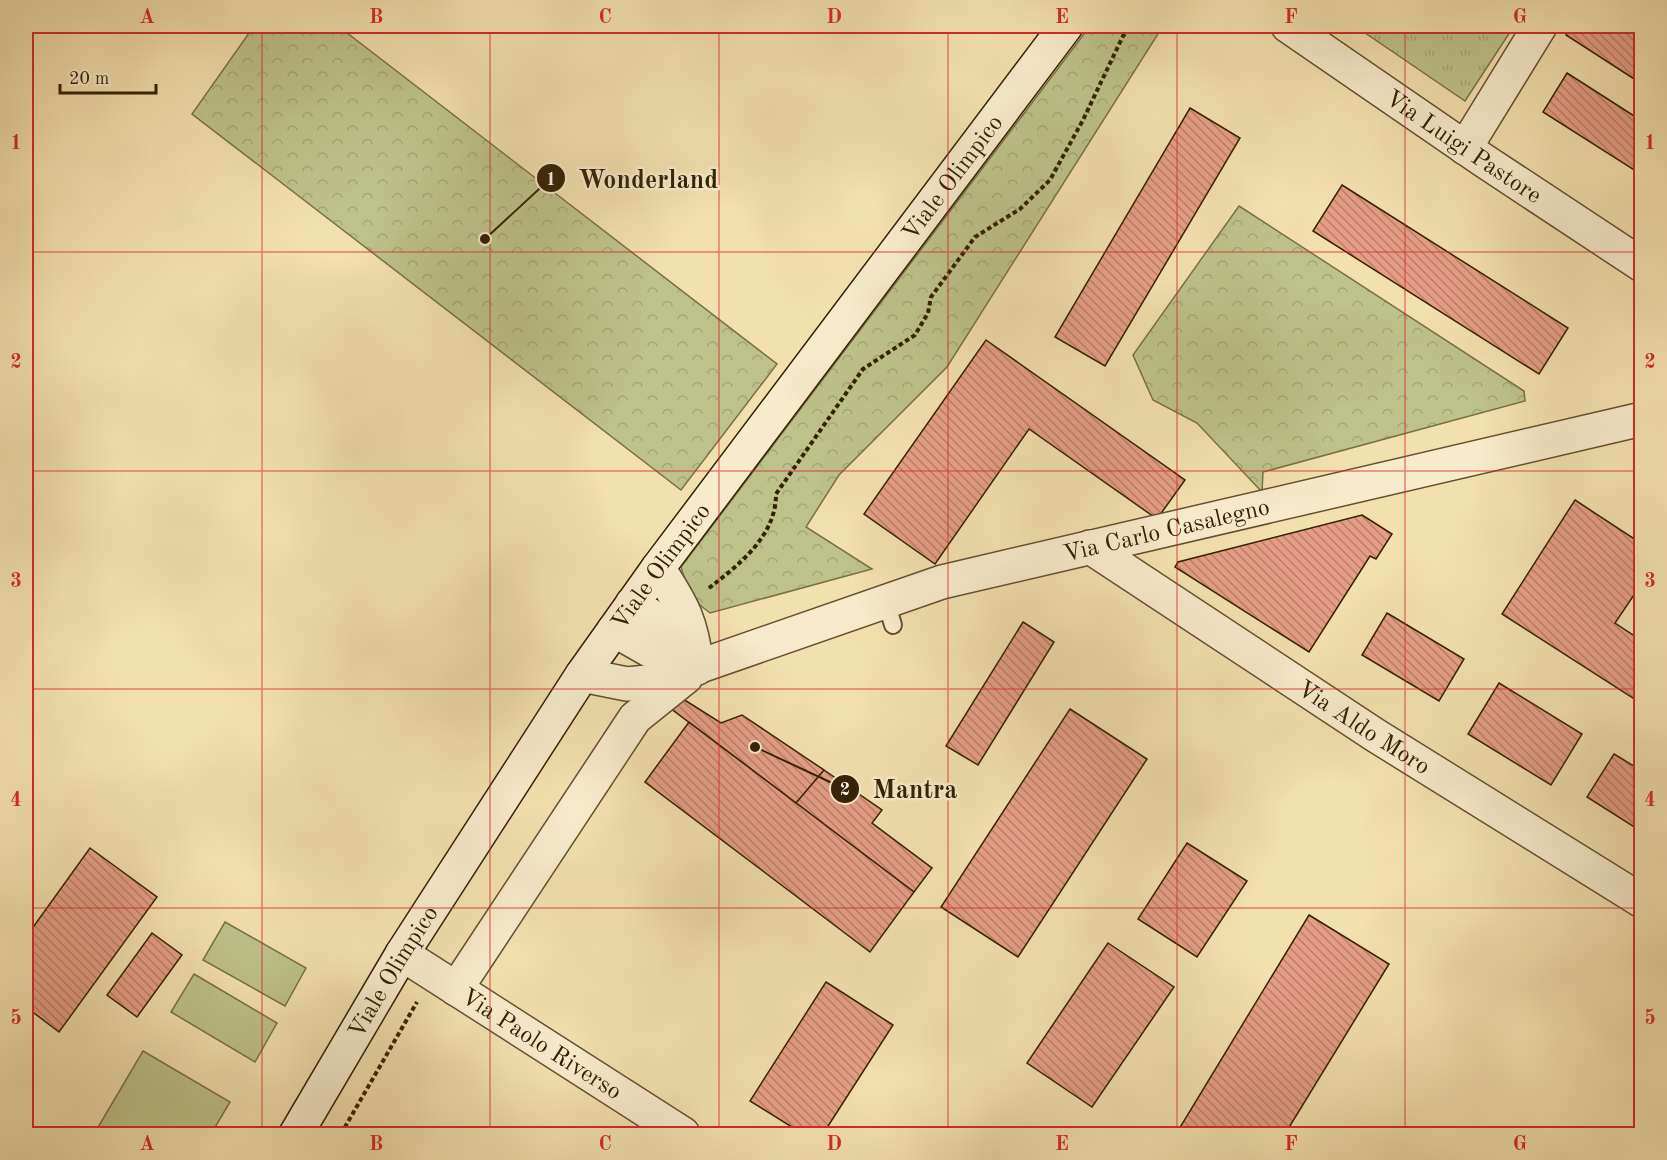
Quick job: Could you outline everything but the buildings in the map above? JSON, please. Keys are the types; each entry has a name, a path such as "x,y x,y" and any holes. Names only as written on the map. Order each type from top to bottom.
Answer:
{"street":[{"name":"Viale Olimpico","path":"296,1134 402,954 582,675 658,568 1066,26"},
{"name":"Via Luigi Pastore","path":"1288,26 1641,265"},
{"path":"1466,148 1540,26"},
{"name":"Via Carlo Casalegno","path":"582,675 627,684 657,681 889,613 942,582 1641,419"},
{"name":"Via Aldo Moro","path":"1090,547 1375,735 1641,902"},
{"path":"658,568 683,606 693,634 697,668"},
{"path":"623,617 667,626 697,668"},
{"path":"445,982 635,718 697,668"},
{"name":"Via Paolo Riverso","path":"402,954 683,1134"}],"path":[{"path":"683,606 736,567 762,538 776,512 776,494 863,369 915,335 928,313 931,297 975,237 1020,209 1050,180 1083,120 1123,36 1133,26"},
{"path":"341,1134 445,982"}],"green space":[{"path":"254,26 338,26 777,364 681,490 192,114"},
{"path":"1090,26 1163,26 947,367 839,475 806,527 872,569 710,613 690,597 681,567"},
{"path":"1355,26 1514,26 1465,101"},
{"path":"1239,206 1524,391 1525,401 1263,472 1262,492 1197,423 1153,400 1133,355"},
{"path":"225,922 306,968 285,1006 203,960"},
{"path":"194,974 277,1023 255,1062 171,1012"},
{"path":"143,1051 230,1102 211,1134 94,1134"}],"place":[{"name":"Wonderland","path":"485,239"},
{"name":"Mantra","path":"755,747"}]}
